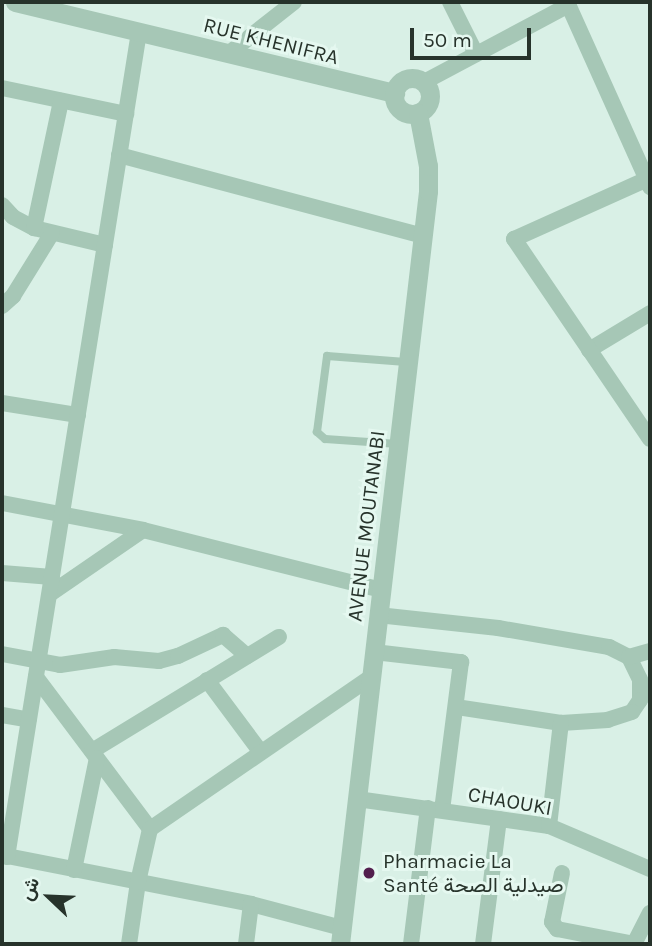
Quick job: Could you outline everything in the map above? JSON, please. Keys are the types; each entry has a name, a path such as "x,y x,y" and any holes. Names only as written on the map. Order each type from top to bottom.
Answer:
{"street":[{"name":"RUE KHENIFRA","path":"15,2 56,7 139,32 395,93"},
{"path":"228,54 294,2"},
{"path":"450,2 476,54"},
{"path":"424,82 430,99 418,113 401,110 395,93 406,79 424,82 568,3 649,182 513,239 650,439"},
{"path":"139,32 5,856 251,904 341,936"},
{"path":"2,88 126,114"},
{"path":"34,228 61,101"},
{"name":"AVENUE MOUTANABI","path":"341,936 423,236 428,166 418,113"},
{"path":"120,155 423,236"},
{"path":"2,205 13,217 34,228 105,245"},
{"path":"5,297 52,233"},
{"path":"589,350 650,313"},
{"path":"2,403 78,415"},
{"path":"2,503 143,530 381,590"},
{"path":"2,573 51,586 143,530"},
{"path":"378,615 498,628 609,647 629,657 640,680 640,700 632,712 608,720 561,723 457,707"},
{"path":"37,669 114,657 159,661 178,656 223,635 247,656"},
{"path":"74,870 95,755 207,680 279,637"},
{"path":"629,657 650,651"},
{"path":"374,652 461,662 457,707 435,809 411,944"},
{"path":"2,654 37,669 95,755 150,829"},
{"path":"129,944 138,882 150,829 371,677"},
{"path":"207,680 260,751"},
{"path":"2,715 29,720"},
{"path":"549,826 561,723"},
{"path":"2,779 19,782"},
{"name":"CHAOUKI","path":"357,799 549,826 650,869"},
{"path":"483,944 499,819"},
{"path":"562,873 552,922 557,929 634,944 649,917"},
{"path":"246,944 251,904"}],"lane":[{"path":"398,444 325,439 319,436 325,359 332,354 408,362"}],"place":[{"name":"Pharmacie La Santé صيدلية الصحة","path":"369,873"}]}
